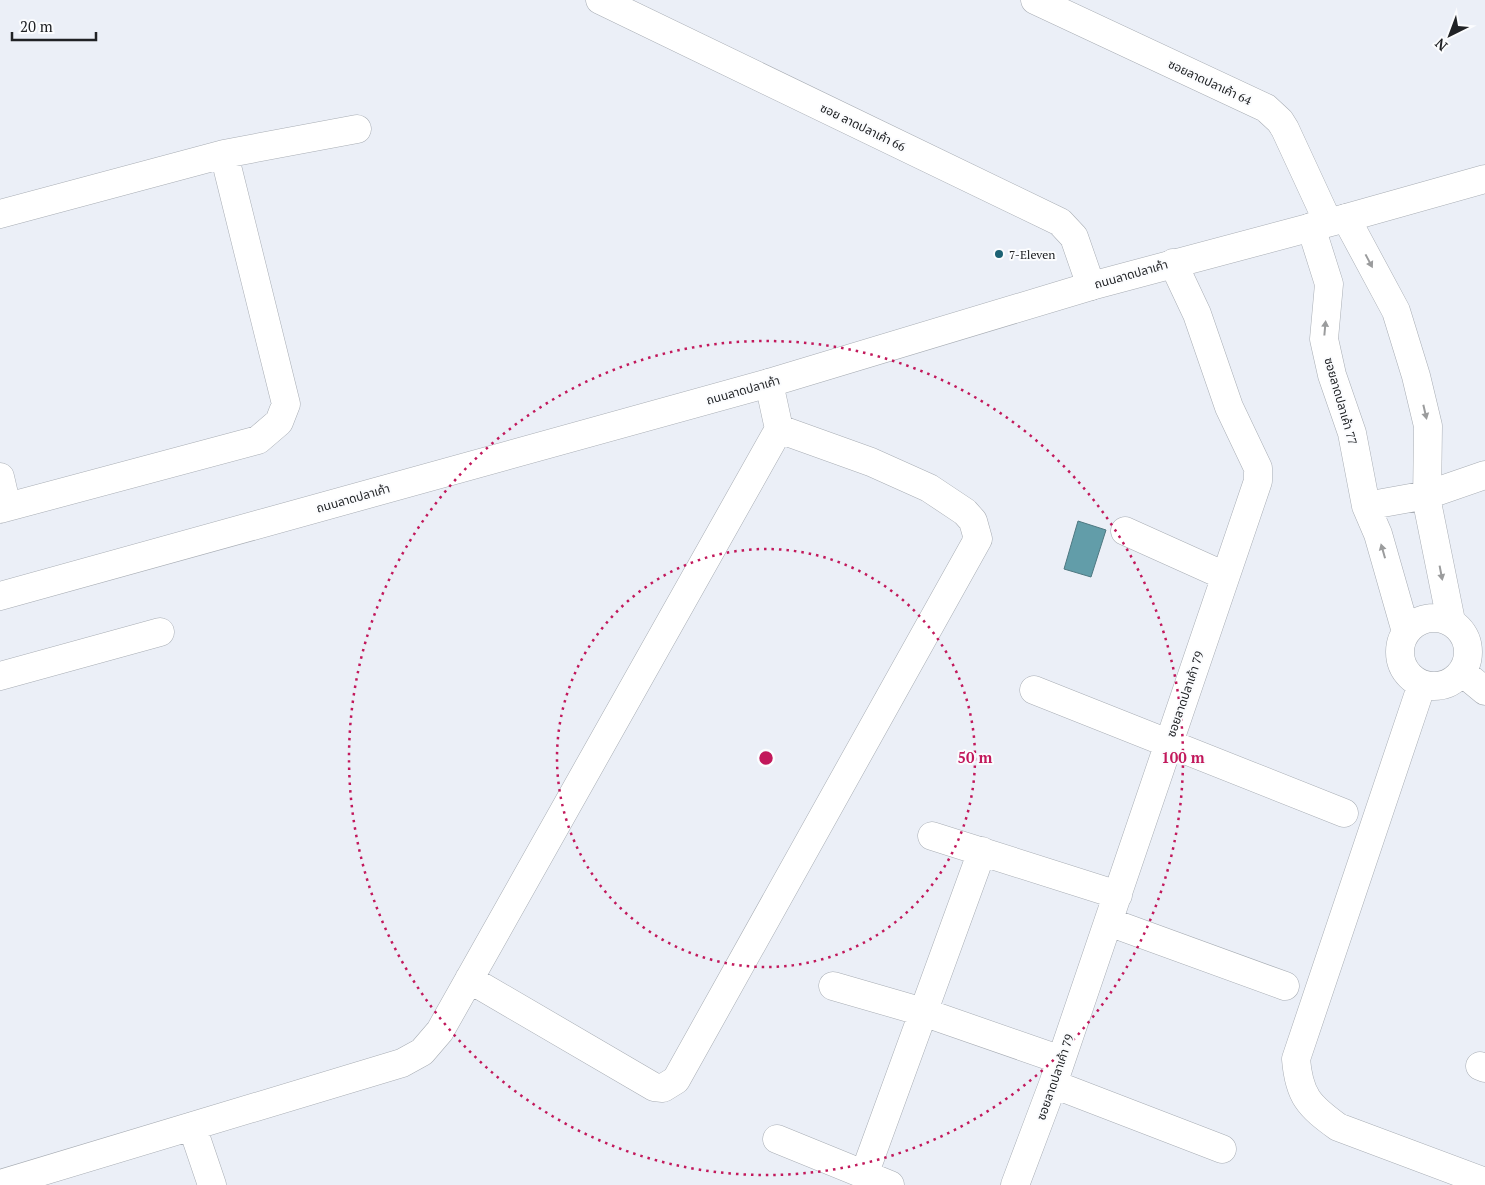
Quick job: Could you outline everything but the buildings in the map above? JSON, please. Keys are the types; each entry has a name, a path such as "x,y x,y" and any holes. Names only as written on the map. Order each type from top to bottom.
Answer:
{"street":[{"name":"ซอย ลาดปลาเค้า 66","path":"600,0 1060,222 1074,237 1091,286"},
{"name":"ซอยลาดปลาเค้า 64","path":"1035,0 1266,108 1280,121 1285,129 1328,222"},
{"path":"0,214 224,154 356,129"},
{"path":"0,477 3,508 258,440 279,422 286,404 224,154"},
{"name":"ถนนลาดปลาเค้า","path":"0,596 769,383 1091,286 1485,179"},
{"path":"1328,222 1396,311 1416,376 1428,426 1427,495 1451,621"},
{"name":"ซอยลาดปลาเค้า 77","path":"1328,222 1329,284 1324,339 1332,375 1352,433 1366,506 1378,534 1406,632"},
{"name":"ซอยลาดปลาเค้า 79","path":"1015,1185 1057,1072 1109,922 1258,481 1258,468 1229,407 1197,314 1173,263"},
{"path":"0,1184 402,1063 422,1052 440,1031 779,429 769,383"},
{"path":"469,979 654,1087 663,1088 676,1080 978,539 973,521 965,512 929,488 871,462 779,429"},
{"path":"1366,506 1427,495 1485,475"},
{"path":"1125,531 1225,576"},
{"path":"1436,617 1451,621 1461,628 1468,643 1469,655 1462,672 1454,681 1443,686 1422,684 1412,678 1405,670 1400,658 1401,643 1406,632 1413,625 1424,619 1436,617"},
{"path":"0,676 160,632"},
{"path":"1462,672 1485,690"},
{"path":"1422,684 1296,1059 1298,1077 1303,1094 1319,1113 1338,1127 1485,1182"},
{"path":"1034,690 1344,814"},
{"path":"932,836 1118,895"},
{"path":"864,1175 982,851"},
{"path":"1109,922 1285,986"},
{"path":"833,986 923,1012 1222,1149"},
{"path":"192,1126 212,1185"},
{"path":"777,1139 890,1185"}],"water":[{"path":"1078,521 1106,530 1091,577 1064,569"}],"place":[{"name":"7-Eleven","path":"999,254"}]}
